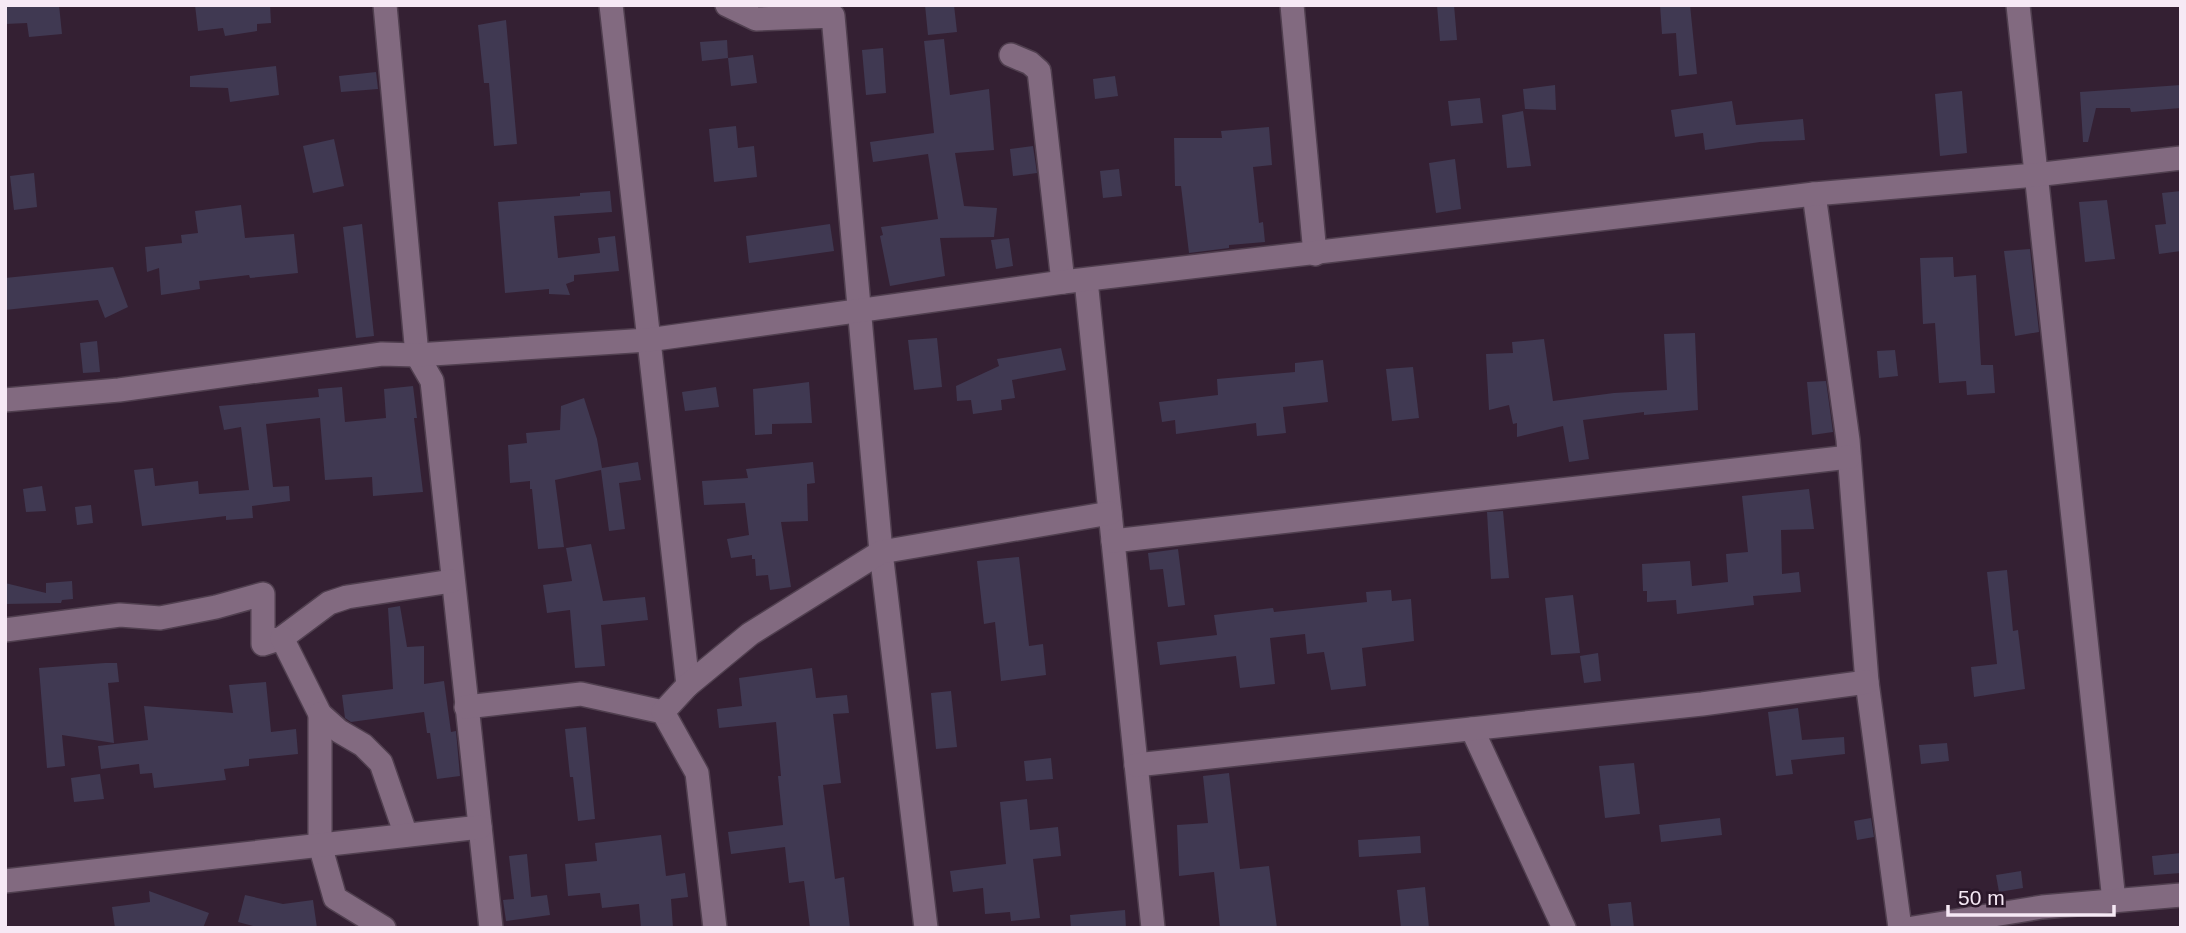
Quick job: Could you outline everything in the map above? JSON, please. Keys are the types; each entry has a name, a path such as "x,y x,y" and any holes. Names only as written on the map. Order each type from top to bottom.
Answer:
{"street":[{"path":"386,5 417,355 432,381 491,928"},
{"path":"611,5 688,685"},
{"path":"727,5 756,19 833,16 881,552 926,928"},
{"path":"1292,5 1315,254"},
{"path":"2018,5 2114,901"},
{"path":"1011,55 1030,63 1039,71 1063,282"},
{"path":"5,400 119,390 342,357 417,355 648,340 1063,282 1814,194 2035,175 2181,158"},
{"path":"1814,194 1849,457 1867,682 1900,928"},
{"path":"1087,280 1153,928"},
{"path":"1113,541 1849,457"},
{"path":"663,712 688,685 750,634 881,552 1110,513"},
{"path":"5,630 120,615 160,618 263,594 263,645 282,638 329,603 347,597 452,581"},
{"path":"282,638 320,714 339,732 363,744 381,763 406,835"},
{"path":"1136,765 1702,704 1867,682"},
{"path":"466,707 581,694 663,712 697,773 715,928"},
{"path":"320,714 320,845 335,898 384,928"},
{"path":"1472,729 1564,928"},
{"path":"5,881 480,827"},
{"path":"1913,928 2042,907 2181,895"}],"building":[{"path":"5,5 59,5 62,34 29,37 27,23 5,24"},
{"path":"195,5 270,5 271,23 257,24 257,31 225,36 223,28 198,31"},
{"path":"925,5 954,5 957,32 928,35"},
{"path":"1437,5 1454,5 1457,40 1440,41"},
{"path":"1660,5 1690,5 1697,74 1679,76 1676,33 1662,34"},
{"path":"506,20 517,144 494,146 489,83 484,83 478,25"},
{"path":"944,39 950,95 989,89 994,150 955,153 964,206 997,208 994,237 940,238 945,276 890,286 880,236 883,235 881,227 938,219 928,154 873,162 870,142 934,133 924,41"},
{"path":"727,40 728,58 702,61 700,42"},
{"path":"883,48 886,93 866,95 862,50"},
{"path":"753,55 757,83 731,86 728,58"},
{"path":"276,66 279,95 230,102 228,88 190,87 190,76"},
{"path":"376,72 378,89 341,92 339,76"},
{"path":"1115,76 1118,96 1095,99 1093,79"},
{"path":"1555,85 1556,110 1525,109 1523,89"},
{"path":"2181,85 2181,108 2131,112 2130,108 2096,108 2088,142 2083,142 2080,92"},
{"path":"1962,91 1967,153 1940,156 1935,94"},
{"path":"1480,98 1483,123 1451,126 1448,101"},
{"path":"1732,101 1736,125 1803,119 1805,140 1760,142 1705,150 1703,133 1675,137 1671,110"},
{"path":"1523,111 1531,166 1507,168 1502,115"},
{"path":"736,126 738,148 754,146 757,177 714,182 709,129"},
{"path":"1269,127 1272,165 1253,167 1259,223 1263,222 1265,242 1229,245 1229,248 1189,253 1181,186 1175,186 1174,138 1222,138 1221,131"},
{"path":"334,139 344,186 313,193 303,146"},
{"path":"1033,146 1037,173 1013,176 1010,149"},
{"path":"1455,159 1461,209 1436,213 1429,163"},
{"path":"1119,169 1122,196 1103,198 1100,171"},
{"path":"34,173 37,207 14,210 10,176"},
{"path":"610,191 612,212 554,216 558,258 600,253 598,238 615,236 619,271 574,275 574,281 566,284 570,295 549,294 549,289 505,293 498,202"},
{"path":"2181,191 2181,251 2159,254 2155,225 2166,224 2162,193"},
{"path":"2107,200 2115,259 2085,262 2079,202"},
{"path":"241,205 245,238 294,234 298,273 199,281 200,289 161,295 159,268 147,272 145,247 182,243 181,235 198,233 195,211"},
{"path":"362,224 374,336 356,338 343,227"},
{"path":"830,224 834,251 749,263 746,236"},
{"path":"1009,238 1013,266 996,269 991,240"},
{"path":"2030,249 2039,332 2015,336 2004,251"},
{"path":"1953,257 1954,277 1976,275 1981,365 1993,365 1995,393 1967,395 1966,381 1939,383 1935,323 1923,324 1920,258"},
{"path":"113,267 128,307 105,318 98,300 5,310 5,278"},
{"path":"1695,333 1698,410 1644,415 1644,412 1583,420 1589,459 1569,462 1563,426 1517,437 1517,423 1513,424 1509,405 1489,410 1486,354 1513,353 1512,342 1544,339 1553,401 1614,393 1667,390 1664,334"},
{"path":"937,338 942,387 914,390 908,340"},
{"path":"97,341 100,372 83,373 80,343"},
{"path":"1061,348 1066,370 1012,380 1015,398 1001,400 1002,410 973,414 971,400 957,401 956,386 999,366 997,359"},
{"path":"1895,350 1898,376 1879,378 1877,351"},
{"path":"1323,360 1328,402 1283,407 1286,433 1257,436 1256,423 1176,434 1175,420 1162,422 1159,402 1218,395 1217,379 1295,372 1295,363"},
{"path":"1413,367 1419,418 1392,421 1386,369"},
{"path":"1826,381 1833,432 1812,435 1807,382"},
{"path":"809,382 812,423 772,424 772,434 755,435 753,389"},
{"path":"413,386 423,492 373,496 372,477 325,480 320,418 266,424 273,487 289,486 290,501 252,506 253,518 226,520 226,516 142,526 134,470 153,468 155,486 198,481 199,494 249,490 241,427 224,430 219,406 319,397 318,389 342,387 345,422 386,418 384,389"},
{"path":"716,387 719,407 685,411 682,392"},
{"path":"584,398 597,439 602,468 638,462 641,480 619,483 625,529 609,531 601,470 555,480 564,547 538,549 530,481 510,483 508,445 527,443 526,433 560,430 561,406"},
{"path":"813,462 815,483 807,484 808,521 781,522 791,587 770,590 768,575 756,576 755,559 752,559 752,555 731,558 727,539 749,535 745,503 704,505 702,481 748,478 746,469"},
{"path":"42,486 46,511 26,512 23,489"},
{"path":"1809,489 1814,529 1781,530 1782,574 1799,572 1801,592 1753,596 1754,605 1677,614 1676,600 1647,602 1647,591 1643,591 1642,564 1690,561 1692,586 1728,582 1726,554 1748,552 1742,496"},
{"path":"91,505 93,523 77,525 75,507"},
{"path":"1503,511 1509,578 1491,579 1487,512"},
{"path":"591,544 603,601 645,597 648,620 601,625 605,666 575,668 570,610 547,613 543,585 572,581 566,548"},
{"path":"1178,549 1185,605 1168,607 1163,569 1150,570 1148,553"},
{"path":"1019,557 1029,646 1043,644 1046,675 1001,681 995,622 984,624 977,561"},
{"path":"2007,570 2013,631 2018,630 2025,689 1974,697 1971,667 1997,664 1987,572"},
{"path":"72,581 73,599 62,600 61,603 5,604 5,583 46,593 46,583"},
{"path":"1391,590 1392,601 1411,599 1414,641 1362,648 1366,686 1331,690 1324,652 1307,654 1305,634 1270,638 1275,684 1240,688 1236,656 1160,665 1157,642 1217,635 1214,615 1367,602 1366,592"},
{"path":"1573,595 1580,653 1551,655 1545,598"},
{"path":"400,606 407,647 424,646 424,684 444,681 451,732 456,731 460,776 437,779 424,712 351,722 345,718 342,695 393,689 388,608"},
{"path":"1598,653 1601,681 1584,683 1580,656"},
{"path":"117,663 119,682 108,683 114,743 62,735 65,766 47,768 39,668"},
{"path":"812,668 816,698 847,695 849,713 833,714 841,783 823,785 835,879 844,877 850,928 810,928 804,881 789,883 785,847 731,854 728,832 783,825 776,722 719,728 717,709 742,706 739,678"},
{"path":"266,682 271,732 296,729 298,754 249,759 249,766 224,769 226,780 154,788 152,773 140,774 139,764 101,769 98,746 148,740 144,706 233,713 229,685"},
{"path":"951,691 957,747 936,749 931,693"},
{"path":"1798,708 1802,740 1844,737 1845,754 1791,760 1793,774 1776,776 1768,712"},
{"path":"586,727 595,819 578,821 565,729"},
{"path":"1947,743 1949,761 1921,764 1919,745"},
{"path":"1051,758 1053,779 1026,781 1024,761"},
{"path":"1634,763 1640,814 1605,818 1599,766"},
{"path":"1229,773 1240,869 1269,866 1277,928 1220,928 1214,872 1179,876 1177,825 1208,823 1203,776"},
{"path":"100,774 104,799 74,802 71,778"},
{"path":"1027,799 1030,830 1058,827 1061,856 1033,859 1040,918 1011,921 1010,912 985,914 983,888 953,892 950,871 1006,864 1000,802"},
{"path":"1720,818 1722,835 1661,842 1659,825"},
{"path":"1871,818 1874,837 1857,840 1854,821"},
{"path":"661,835 666,876 685,873 688,897 671,899 673,928 641,928 639,904 602,908 600,893 568,896 565,864 597,861 595,843"},
{"path":"1420,836 1421,853 1359,857 1358,840"},
{"path":"2181,853 2181,873 2154,875 2152,856"},
{"path":"527,854 531,897 547,895 550,915 506,921 503,900 514,899 509,856"},
{"path":"2021,871 2023,888 1999,892 1996,875"},
{"path":"1425,887 1429,928 1401,928 1397,890"},
{"path":"149,891 209,913 203,928 115,928 112,907 150,902"},
{"path":"245,895 283,904 313,900 317,928 261,928 238,922"},
{"path":"1631,902 1634,928 1611,928 1608,904"},
{"path":"1125,910 1126,928 1071,928 1070,915"}]}
